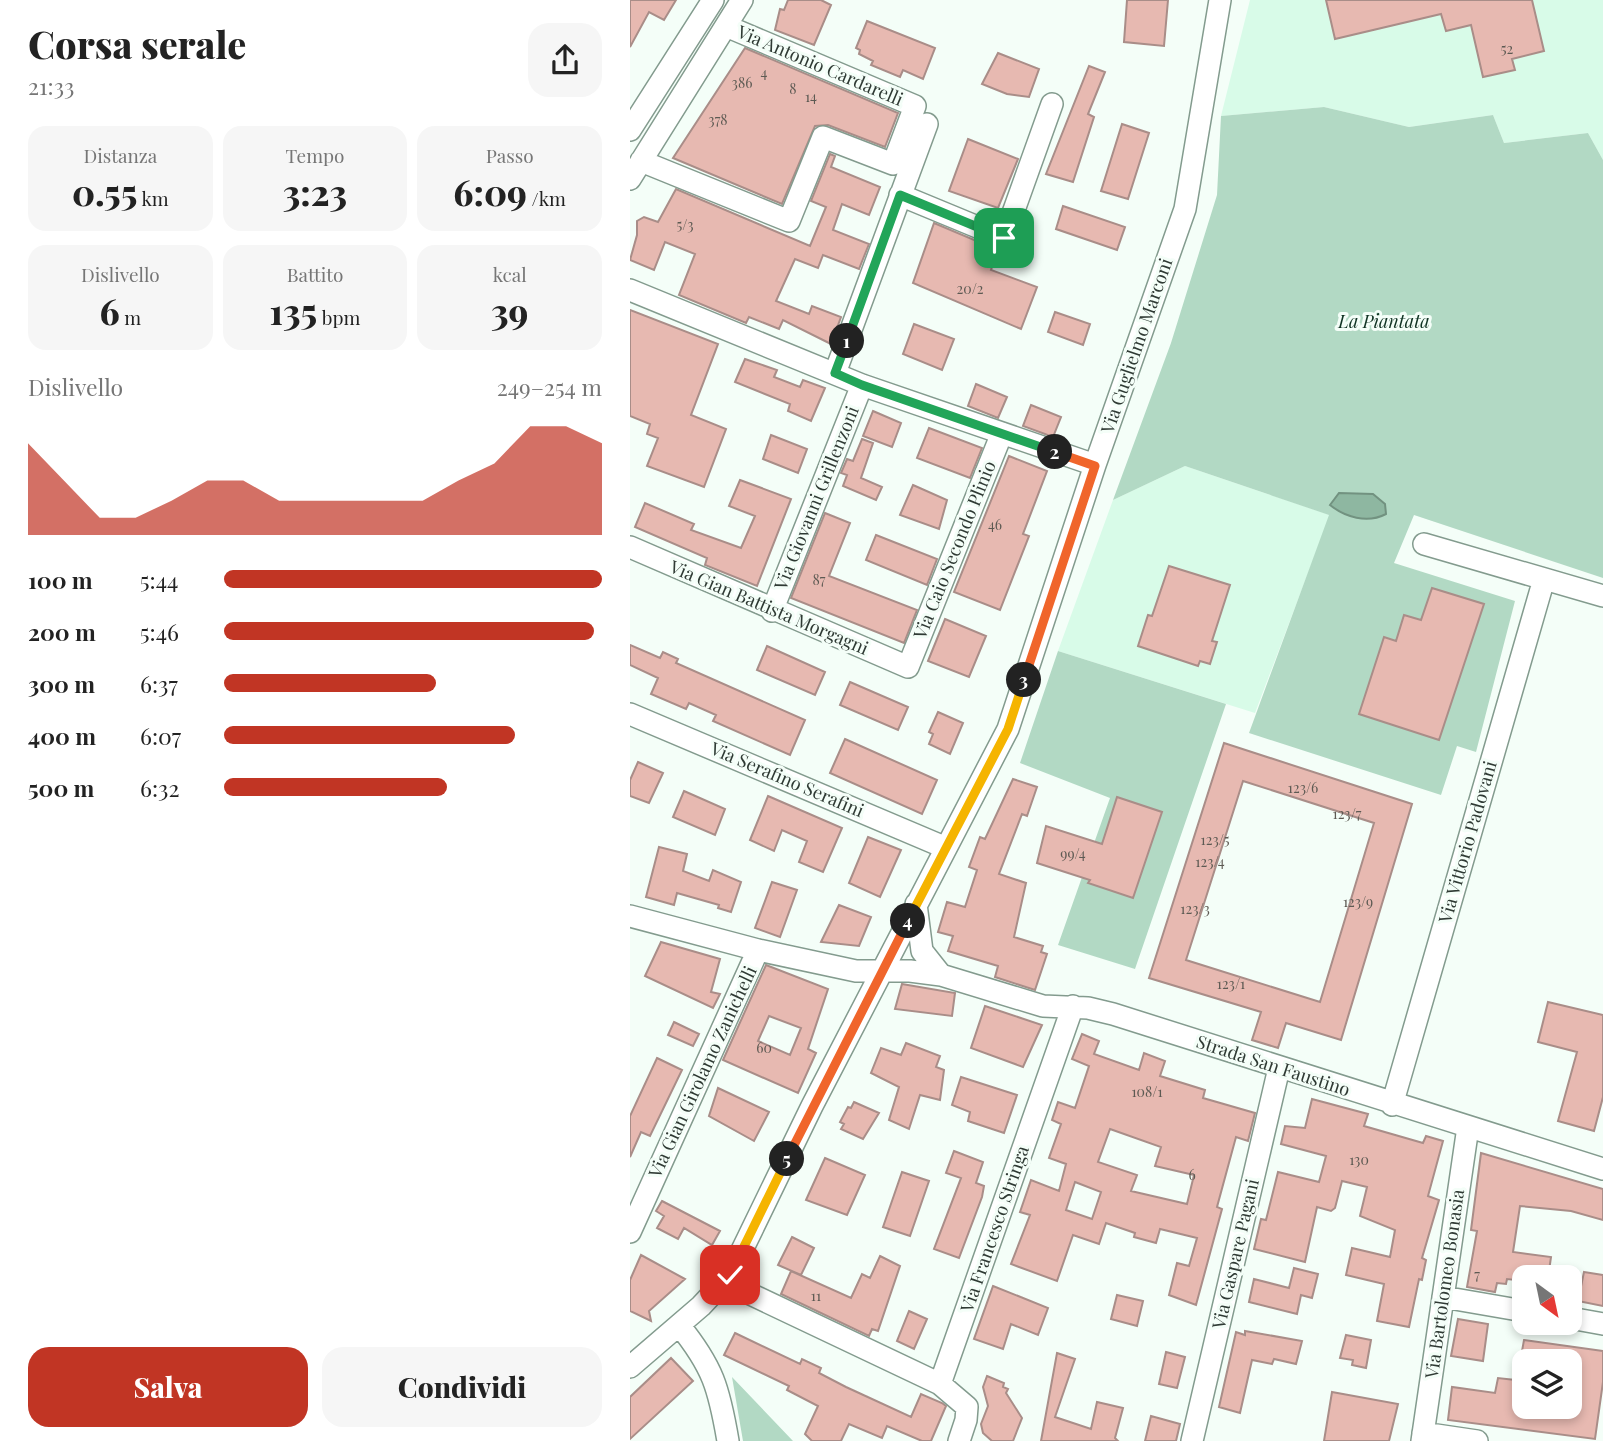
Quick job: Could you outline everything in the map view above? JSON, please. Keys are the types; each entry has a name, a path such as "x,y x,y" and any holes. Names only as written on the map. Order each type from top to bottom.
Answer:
{"street":[{"path":"630,130 713,0"},
{"path":"636,170 742,0"},
{"name":"Via Guglielmo Marconi","path":"635,1355 679,1325 725,1282 944,848 1008,729 1095,466 1185,209 1218,5"},
{"name":"Via Antonio Cardarelli","path":"636,170 789,221 823,137 892,164 915,106 726,26"},
{"path":"900,195 1004,238 1052,104"},
{"path":"835,373 927,124"},
{"path":"630,290 862,385 1095,466"},
{"name":"Via Giovanni Grillenzoni","path":"772,611 862,385"},
{"name":"Via Caio Secondo Plinio","path":"908,667 1002,433"},
{"path":"1424,544 1603,596"},
{"name":"Via Gian Battista Morgagni","path":"630,547 772,611 908,667"},
{"name":"Via Vittorio Padovani","path":"1392,1105 1544,579"},
{"name":"Via Serafino Serafini","path":"630,714 944,848"},
{"path":"916,903 922,951 941,975"},
{"name":"Strada San Faustino","path":"630,916 758,950 882,973 911,971 941,975 1043,1006 1073,1006 1113,1014 1392,1105 1603,1169"},
{"name":"Via Gian Girolamo Zanichelli","path":"630,1231 758,950"},
{"name":"Via Francesco Stringa","path":"940,1384 1073,1006"},
{"name":"Via Gaspare Pagani","path":"1192,1441 1279,1068"},
{"name":"Via Bartolomeo Bonasia","path":"1422,1437 1468,1127"},
{"path":"725,1282 940,1384 967,1407 966,1420 958,1441"},
{"path":"1443,1297 1512,1309"},
{"path":"1582,1320 1603,1324"},
{"path":"679,1325 704,1356 711,1370 721,1400 728,1441"},
{"path":"1422,1437 1477,1441"}],"shaded area":[{"path":"1250,0 1603,0 1603,160 1588,133 1504,143 1493,115 1409,127 1324,107 1221,116"},
{"path":"1185,466 1330,515 1255,713 1058,651 1113,500"},
{"path":"1339,493 1373,494 1385,504 1386,514 1364,519 1342,513 1330,505"}],"green space":[{"name":"La Piantata","path":"1324,107 1409,127 1493,115 1504,143 1588,133 1603,160 1603,578 1414,515 1394,563 1515,601 1476,752 1457,746 1441,795 1249,733 1329,515 1185,466 1113,500 1171,343 1217,195 1221,116"},
{"path":"1058,651 1226,704 1135,969 1058,945 1110,798 1020,763"},
{"path":"732,1377 793,1441 743,1441"}],"building":[{"path":"630,0 676,0 664,20 649,12 630,47"},
{"path":"788,0 821,0 831,5 814,45 775,30 780,9 784,10"},
{"path":"1127,0 1168,0 1164,46 1124,42"},
{"path":"1326,0 1532,0 1544,51 1512,59 1515,70 1483,77 1471,25 1446,31 1441,14 1335,39"},
{"path":"867,21 935,48 923,79 903,70 900,77 871,65 873,61 859,54 860,50 856,48"},
{"path":"745,48 898,113 885,147 828,125 815,126 782,204 673,158"},
{"path":"998,53 1039,69 1029,97 1007,94 982,84"},
{"path":"1089,66 1105,72 1088,114 1094,117 1073,182 1046,174"},
{"path":"1122,124 1149,133 1128,199 1101,191"},
{"path":"968,139 1018,159 998,208 949,191"},
{"path":"830,154 835,156 831,167 880,187 869,215 842,204 833,230 869,244 859,269 823,255 818,268 795,259 776,301 809,314 812,306 841,317 831,344 783,320 779,329 749,317 746,323 679,295 695,254 665,242 654,270 630,260 637,235 637,221 644,217 658,222 676,189 810,246 826,207 811,201"},
{"path":"1063,206 1125,227 1117,250 1056,229"},
{"path":"934,223 998,250 991,270 1037,287 1021,329 913,283"},
{"path":"630,310 718,344 691,415 726,429 704,487 647,466 658,438 647,434 650,424 630,416"},
{"path":"1055,312 1090,324 1083,345 1048,332"},
{"path":"914,324 954,339 942,370 903,354"},
{"path":"745,359 777,370 774,377 800,387 803,380 825,388 811,421 788,411 790,404 735,382"},
{"path":"976,384 1007,397 998,418 968,406"},
{"path":"1031,405 1061,417 1053,437 1023,426"},
{"path":"873,411 901,423 892,447 863,436"},
{"path":"929,428 982,448 970,478 917,458"},
{"path":"771,435 807,449 798,473 763,459"},
{"path":"862,439 873,443 861,478 882,487 876,500 843,486 847,475 841,473 847,459 853,461"},
{"path":"1009,456 1047,471 1023,534 1029,536 1000,610 954,592"},
{"path":"740,480 791,499 757,586 705,565 707,558 635,527 645,503 694,524 691,530 741,548 755,516 729,506"},
{"path":"913,485 947,500 939,529 900,515"},
{"path":"825,513 850,523 829,576 917,610 904,643 791,598"},
{"path":"876,535 937,559 927,585 866,560"},
{"path":"1169,566 1230,585 1212,641 1217,642 1210,664 1200,661 1198,666 1138,646 1148,615 1152,616"},
{"path":"1432,588 1484,604 1439,740 1359,714 1384,637 1396,641 1404,615 1421,620"},
{"path":"945,619 986,636 969,677 928,661"},
{"path":"630,645 660,658 663,652 678,659 676,663 805,720 790,755 713,721 716,715 689,703 686,709 651,694 658,678 630,665"},
{"path":"767,646 825,672 815,695 757,670"},
{"path":"850,682 908,707 898,730 840,705"},
{"path":"938,712 963,723 950,754 929,744 933,734 929,732"},
{"path":"845,739 937,780 922,814 830,773"},
{"path":"1224,743 1412,804 1341,1040 1286,1023 1278,1048 1252,1040 1261,1012 1149,978","holes":["1243,781 1374,823 1320,1002 1186,960"]},
{"path":"638,762 663,773 649,803 630,796 630,780"},
{"path":"1013,779 1037,787 1027,816 1022,814 999,874 1026,883 1014,937 1043,946 1041,952 1047,954 1035,990 995,977 998,966 948,951 953,936 938,932 947,902 965,907 977,870 969,867 980,837 985,839"},
{"path":"684,791 725,809 715,835 673,817"},
{"path":"768,796 842,828 823,872 799,862 807,841 782,830 774,851 750,840"},
{"path":"1117,797 1162,812 1133,898 1088,883 1090,880 1037,863 1046,826 1102,844"},
{"path":"868,837 901,850 880,897 849,883"},
{"path":"659,847 687,854 683,871 709,881 713,870 741,882 731,912 718,908 719,905 677,893 674,905 646,897"},
{"path":"772,882 797,890 780,937 755,928"},
{"path":"839,905 871,917 859,946 821,942"},
{"path":"661,942 720,959 711,992 720,994 713,1008 645,976"},
{"path":"766,965 828,989 808,1049 816,1053 798,1093 723,1060","holes":["769,1016 801,1028 790,1055 758,1041"]},
{"path":"902,984 955,993 952,1016 895,1009"},
{"path":"1548,1002 1603,1015 1603,1097 1594,1131 1558,1121 1577,1052 1538,1042"},
{"path":"985,1006 1042,1025 1023,1067 971,1048"},
{"path":"674,1022 699,1034 693,1046 668,1035"},
{"path":"1082,1034 1099,1041 1094,1054 1139,1070 1144,1053 1165,1061 1160,1076 1205,1090 1203,1098 1255,1113 1248,1141 1236,1137 1217,1207 1222,1209 1196,1305 1169,1295 1177,1263 1189,1266 1197,1238 1160,1229 1156,1243 1134,1237 1135,1233 1106,1223 1099,1244 1073,1235 1057,1281 1011,1264 1030,1215 1020,1212 1031,1180 1059,1191 1066,1164 1049,1158 1061,1124 1052,1120 1058,1102 1075,1108 1089,1066 1072,1059","holes":["1110,1129 1161,1147 1155,1166 1194,1175 1187,1204 1131,1191 1137,1175 1098,1162","1075,1182 1101,1192 1092,1219 1066,1210"]},
{"path":"906,1043 940,1056 936,1067 944,1070 940,1100 920,1095 909,1129 889,1120 899,1087 871,1073 881,1048 901,1055"},
{"path":"657,1058 682,1070 650,1136 641,1132 630,1157 630,1116"},
{"path":"961,1077 1017,1095 1004,1133 968,1121 970,1112 952,1105"},
{"path":"718,1088 769,1112 754,1141 709,1116"},
{"path":"1312,1099 1368,1114 1364,1126 1423,1143 1426,1136 1443,1141 1428,1196 1439,1200 1422,1258 1426,1260 1422,1280 1419,1279 1409,1327 1377,1321 1384,1284 1346,1275 1352,1248 1390,1257 1395,1230 1360,1216 1367,1187 1342,1181 1335,1208 1331,1211 1317,1207 1305,1262 1254,1249 1261,1219 1266,1220 1278,1172 1319,1182 1326,1156 1281,1144 1285,1126 1305,1128"},
{"path":"854,1102 879,1113 863,1139 841,1129 844,1124 840,1122"},
{"path":"954,1151 983,1162 976,1183 984,1186 982,1197 959,1258 934,1249 961,1178 946,1173"},
{"path":"1481,1153 1603,1189 1603,1220 1571,1211 1520,1206 1513,1252 1551,1257 1550,1265 1512,1265 1512,1280 1507,1279 1506,1284 1497,1283 1495,1292 1467,1287 1477,1231 1471,1230"},
{"path":"825,1158 865,1175 847,1215 806,1200"},
{"path":"902,1172 929,1181 910,1236 883,1227"},
{"path":"662,1201 720,1231 712,1245 684,1228 678,1239 657,1228 664,1216 656,1211"},
{"path":"792,1237 814,1248 801,1275 778,1265"},
{"path":"641,1255 685,1279 649,1311 651,1321 630,1311 630,1280"},
{"path":"880,1256 900,1266 878,1331 872,1329 869,1336 781,1294 791,1271 851,1298 862,1274 870,1278"},
{"path":"1294,1268 1318,1274 1312,1298 1301,1295 1297,1314 1249,1302 1254,1279 1289,1288"},
{"path":"1584,1272 1603,1275 1603,1306 1582,1302"},
{"path":"993,1286 1048,1308 1038,1335 1011,1324 1003,1349 974,1339"},
{"path":"1117,1295 1143,1301 1137,1326 1111,1319"},
{"path":"909,1311 927,1319 914,1349 897,1341"},
{"path":"1458,1319 1488,1324 1483,1361 1451,1356"},
{"path":"1245,1331 1302,1341 1296,1364 1274,1359 1272,1364 1252,1360 1240,1413 1219,1407 1236,1332 1245,1335"},
{"path":"735,1333 800,1364 802,1359 821,1368 819,1373 911,1417 921,1394 942,1403 946,1406 931,1441 922,1441 887,1426 882,1438 849,1424 841,1441 812,1441 805,1434 818,1406 787,1390 789,1386 724,1355"},
{"path":"1346,1335 1371,1340 1366,1368 1352,1365 1353,1360 1340,1358"},
{"path":"1524,1340 1603,1351 1603,1382 1595,1439 1448,1420 1452,1387 1495,1393 1498,1378 1512,1380 1512,1419 1582,1419 1582,1349 1522,1349"},
{"path":"1166,1352 1185,1357 1177,1388 1159,1384"},
{"path":"1057,1353 1075,1359 1055,1417 1091,1429 1097,1402 1123,1408 1115,1438 1118,1441 1041,1441"},
{"path":"671,1358 693,1381 630,1439 630,1397"},
{"path":"987,1376 1004,1383 1003,1387 1008,1389 1006,1393 1022,1418 1013,1441 992,1441 983,1433 981,1424 988,1406 983,1387"},
{"path":"1332,1392 1398,1404 1389,1441 1324,1441"},
{"path":"1151,1416 1180,1424 1176,1441 1145,1441"}],"route":[{"path":"730,1275 812,1106 1008,729 1095,466 862,385 835,373 900,195 1004,238"}]}
